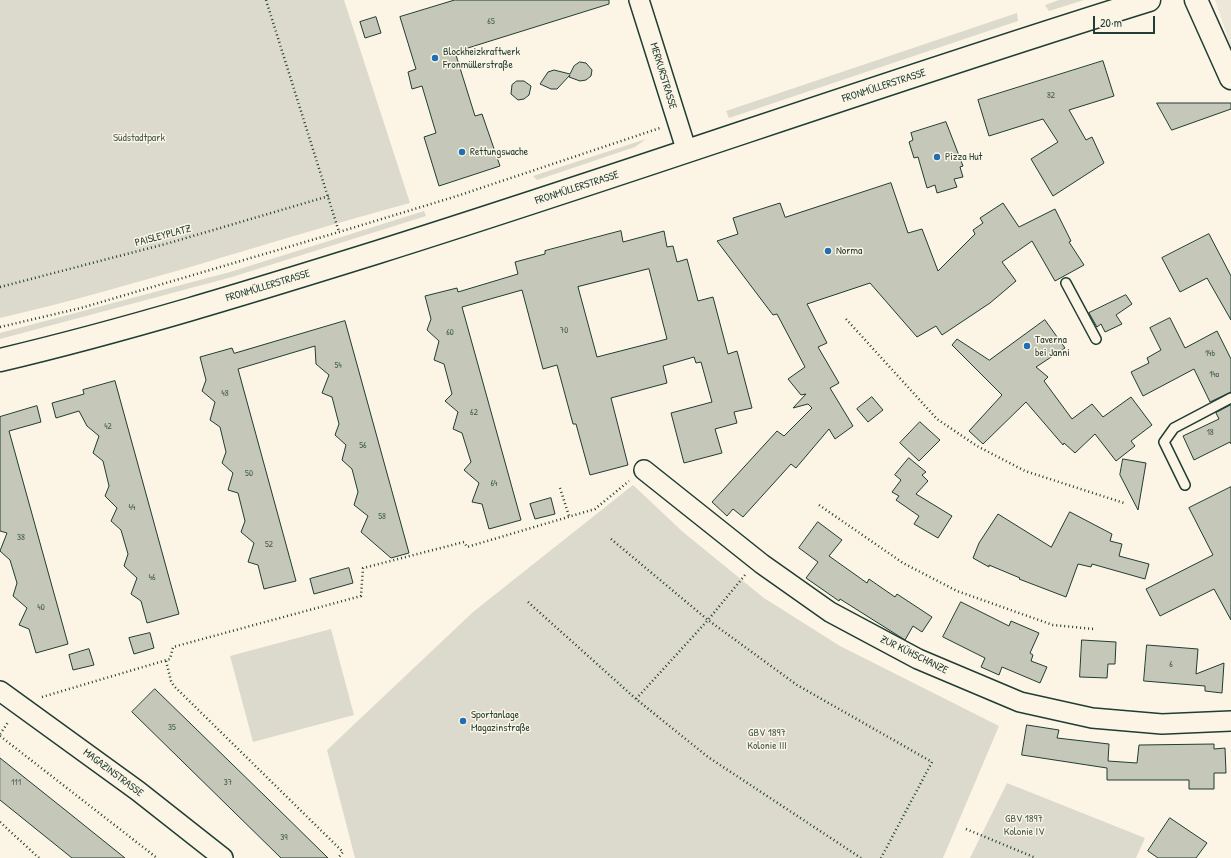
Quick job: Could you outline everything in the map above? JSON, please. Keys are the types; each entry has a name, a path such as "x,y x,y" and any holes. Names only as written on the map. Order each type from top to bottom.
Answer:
{"main road":[{"name":"FRONMÜLLERSTRASSE","path":"0,360 260,290 687,152 1039,34 1149,0"},
{"path":"1196,0 1231,78"}],"street":[{"name":"MERKURSTRASSE","path":"639,0 687,152"},
{"name":"ZUR KÜHSCHANZE","path":"644,470 757,561 830,612 918,659 1020,702 1092,718 1162,724 1231,721"},
{"name":"MAGAZINSTRASSE","path":"0,691 20,704 138,791 223,858"}],"lane":[{"path":"1066,283 1096,339"},
{"path":"1185,485 1164,442 1174,428 1231,398"}],"path":[{"path":"266,0 329,196 339,232"},
{"path":"0,327 81,308 339,232 457,196 677,122"},
{"name":"PAISLEYPLATZ","path":"0,287 168,244 329,196"},
{"path":"846,319 937,419 977,446 1025,471 1124,503"},
{"path":"20,704 166,661 170,659 173,647 361,596 363,568 464,542 467,547 595,509 644,470"},
{"path":"560,488 570,516"},
{"path":"819,505 903,563 957,591 1052,625 1094,629"},
{"path":"611,539 708,620 797,685 932,762 881,858"},
{"path":"636,699 708,620 757,561"},
{"path":"528,602 636,699 708,757 860,858"},
{"path":"166,661 170,681 174,686 343,852 338,858"},
{"path":"0,736 158,858"},
{"path":"0,822 39,858"},
{"path":"966,829 1036,858"}],"shaded area":[{"path":"1215,0 1231,0 1231,47"}],"green space":[{"name":"Südstadtpark","path":"0,0 344,0 410,203 103,292 0,318"},
{"path":"1059,0 1084,0 1049,11 1045,5"},
{"path":"1017,13 1018,21 729,118 726,111"},
{"path":"646,139 635,147 537,180 533,176"},
{"path":"424,211 426,216 232,277 0,339 0,333 230,272"},
{"name":"GBV 1897 Kolonie III","path":"633,485 683,532 764,598 840,646 999,726 943,858 355,858 327,750 473,612"},
{"path":"331,629 354,715 253,742 230,656"},
{"name":"GBV 1897 Kolonie IV","path":"1007,783 1145,838 1136,858 970,858"}],"building":[{"name":"Blockheizkraftwerk Fronmüllerstraße","path":"455,0 609,0 609,4 455,52 475,116 482,114 500,166 439,186 424,137 436,133 422,86 412,89 408,72 416,69 400,17"},
{"path":"376,17 381,33 365,38 360,22"},
{"path":"1103,61 1114,96 1069,110 1086,140 1092,137 1104,163 1053,196 1031,159 1058,142 1043,119 989,136 978,100"},
{"path":"580,62 586,63 592,70 591,76 586,80 580,81 569,77 570,75 557,89 551,89 540,84 548,72 554,70 570,74 574,66"},
{"path":"517,81 524,81 531,86 529,95 524,99 518,100 511,94 512,85"},
{"path":"1157,103 1231,103 1231,109 1172,130"},
{"name":"Pizza Hut","path":"946,122 963,166 960,167 963,177 954,179 957,187 937,193 935,185 927,188 918,157 914,158 909,142 913,140 911,133"},
{"path":"891,183 908,233 922,229 938,271 975,234 973,230 983,223 980,218 1003,203 1019,227 1055,209 1071,241 1069,242 1084,265 1055,281 1032,241 1002,262 1016,281 990,303 942,335 936,326 917,337 870,283 807,304 827,343 818,347 839,383 830,388 853,426 835,439 829,429 796,468 791,464 743,517 733,509 727,516 712,502 777,431 784,436 812,408 808,404 793,408 806,394 801,395 788,379 805,367 777,314 773,315 717,241 738,234 733,218 780,203 785,217"},
{"path":"621,231 623,242 664,231 667,247 673,246 677,262 687,259 698,301 713,297 728,354 737,351 752,408 734,412 737,423 715,429 722,453 684,463 671,413 712,402 701,362 696,363 694,357 663,366 667,383 611,398 628,465 590,475 576,424 573,424 557,365 543,369 522,290 462,307 521,520 489,529 482,504 472,502 479,483 464,470 471,462 462,433 453,429 458,412 445,401 452,394 444,364 434,360 439,341 427,330 431,319 425,296 457,288 458,292 518,274 515,262 545,254 545,251","holes":["649,269 667,339 597,357 578,287"]},
{"path":"1209,234 1231,276 1231,320 1207,278 1180,292 1162,258"},
{"path":"1126,295 1132,304 1116,315 1122,324 1105,332 1101,324 1097,327 1089,313"},
{"path":"1170,318 1185,348 1217,331 1231,359 1231,392 1210,402 1194,369 1143,396 1131,372 1149,363 1147,358 1161,350 1150,328"},
{"path":"1045,320 1065,348 1036,367 1048,377 1044,381 1072,419 1092,404 1103,417 1131,397 1152,425 1131,441 1135,446 1116,461 1095,434 1075,453 1064,443 1063,445 1026,402 983,444 969,431 1002,395 952,345 957,339 989,360"},
{"path":"345,321 409,553 391,558 361,532 368,516 354,505 358,492 352,469 342,460 346,445 335,435 339,424 332,397 322,393 329,375 316,364 315,346 238,369 296,581 264,589 258,565 248,562 254,543 241,532 245,521 238,493 228,490 233,473 222,463 226,452 220,427 210,420 215,402 202,391 206,380 200,357 232,348 234,353"},
{"path":"115,381 179,614 147,623 141,601 131,594 137,578 124,566 128,554 121,530 111,521 117,508 105,496 109,486 103,461 93,453 99,436 87,426 79,411 56,418 52,403 84,394 83,390"},
{"path":"872,397 883,410 868,422 857,409"},
{"path":"1231,405 1231,444 1230,442 1194,460 1183,436 1219,419 1216,413"},
{"path":"37,406 41,422 9,431 68,644 36,653 29,629 19,625 27,608 13,596 17,583 10,560 0,551 7,533 0,531 0,417"},
{"path":"920,422 940,440 919,461 900,443"},
{"path":"909,458 926,472 922,475 928,481 916,494 952,516 938,538 914,524 919,516 896,500 899,496 892,492 901,480 895,475"},
{"path":"1123,459 1146,463 1138,510 1120,475"},
{"path":"1231,487 1231,620 1214,589 1160,616 1146,589 1213,555 1189,508"},
{"path":"551,498 555,514 535,519 530,504"},
{"path":"1070,512 1112,534 1110,541 1122,544 1119,556 1149,564 1145,579 1092,564 1091,567 1078,564 1066,597 1019,579 1020,578 989,565 989,567 973,558 979,543 998,514 1051,547"},
{"path":"818,522 842,540 829,556 867,583 869,579 895,597 897,594 932,617 922,632 913,626 905,640 840,599 839,601 806,578 818,562 799,548"},
{"path":"349,568 353,583 314,594 310,579"},
{"path":"961,602 1009,626 1011,621 1039,633 1030,653 1033,655 1031,661 1047,667 1040,683 1002,667 999,675 981,667 985,658 943,637"},
{"path":"150,633 154,648 134,654 129,638"},
{"path":"1082,640 1116,642 1115,664 1108,664 1107,678 1080,677"},
{"path":"1147,645 1198,649 1196,674 1224,663 1222,693 1205,691 1205,686 1144,681"},
{"path":"89,649 94,665 73,670 69,655"},
{"path":"155,689 328,858 281,858 132,712"},
{"path":"1027,725 1059,730 1057,738 1109,744 1108,761 1137,763 1139,745 1214,744 1214,749 1225,748 1226,773 1214,773 1214,789 1189,789 1189,780 1107,780 1107,768 1022,755"},
{"path":"0,758 125,858 72,858 0,800"},
{"path":"1170,818 1207,843 1196,858 1158,858 1148,851"}],"place":[{"name":"Blockheizkraftwerk Fronmüllerstraße","path":"435,58"},
{"name":"Rettungswache","path":"462,152"},
{"name":"Pizza Hut","path":"937,157"},
{"name":"Norma","path":"828,251"},
{"name":"Taverna bei Janni","path":"1027,346"},
{"name":"Sportanlage Magazinstraße","path":"463,721"}]}
